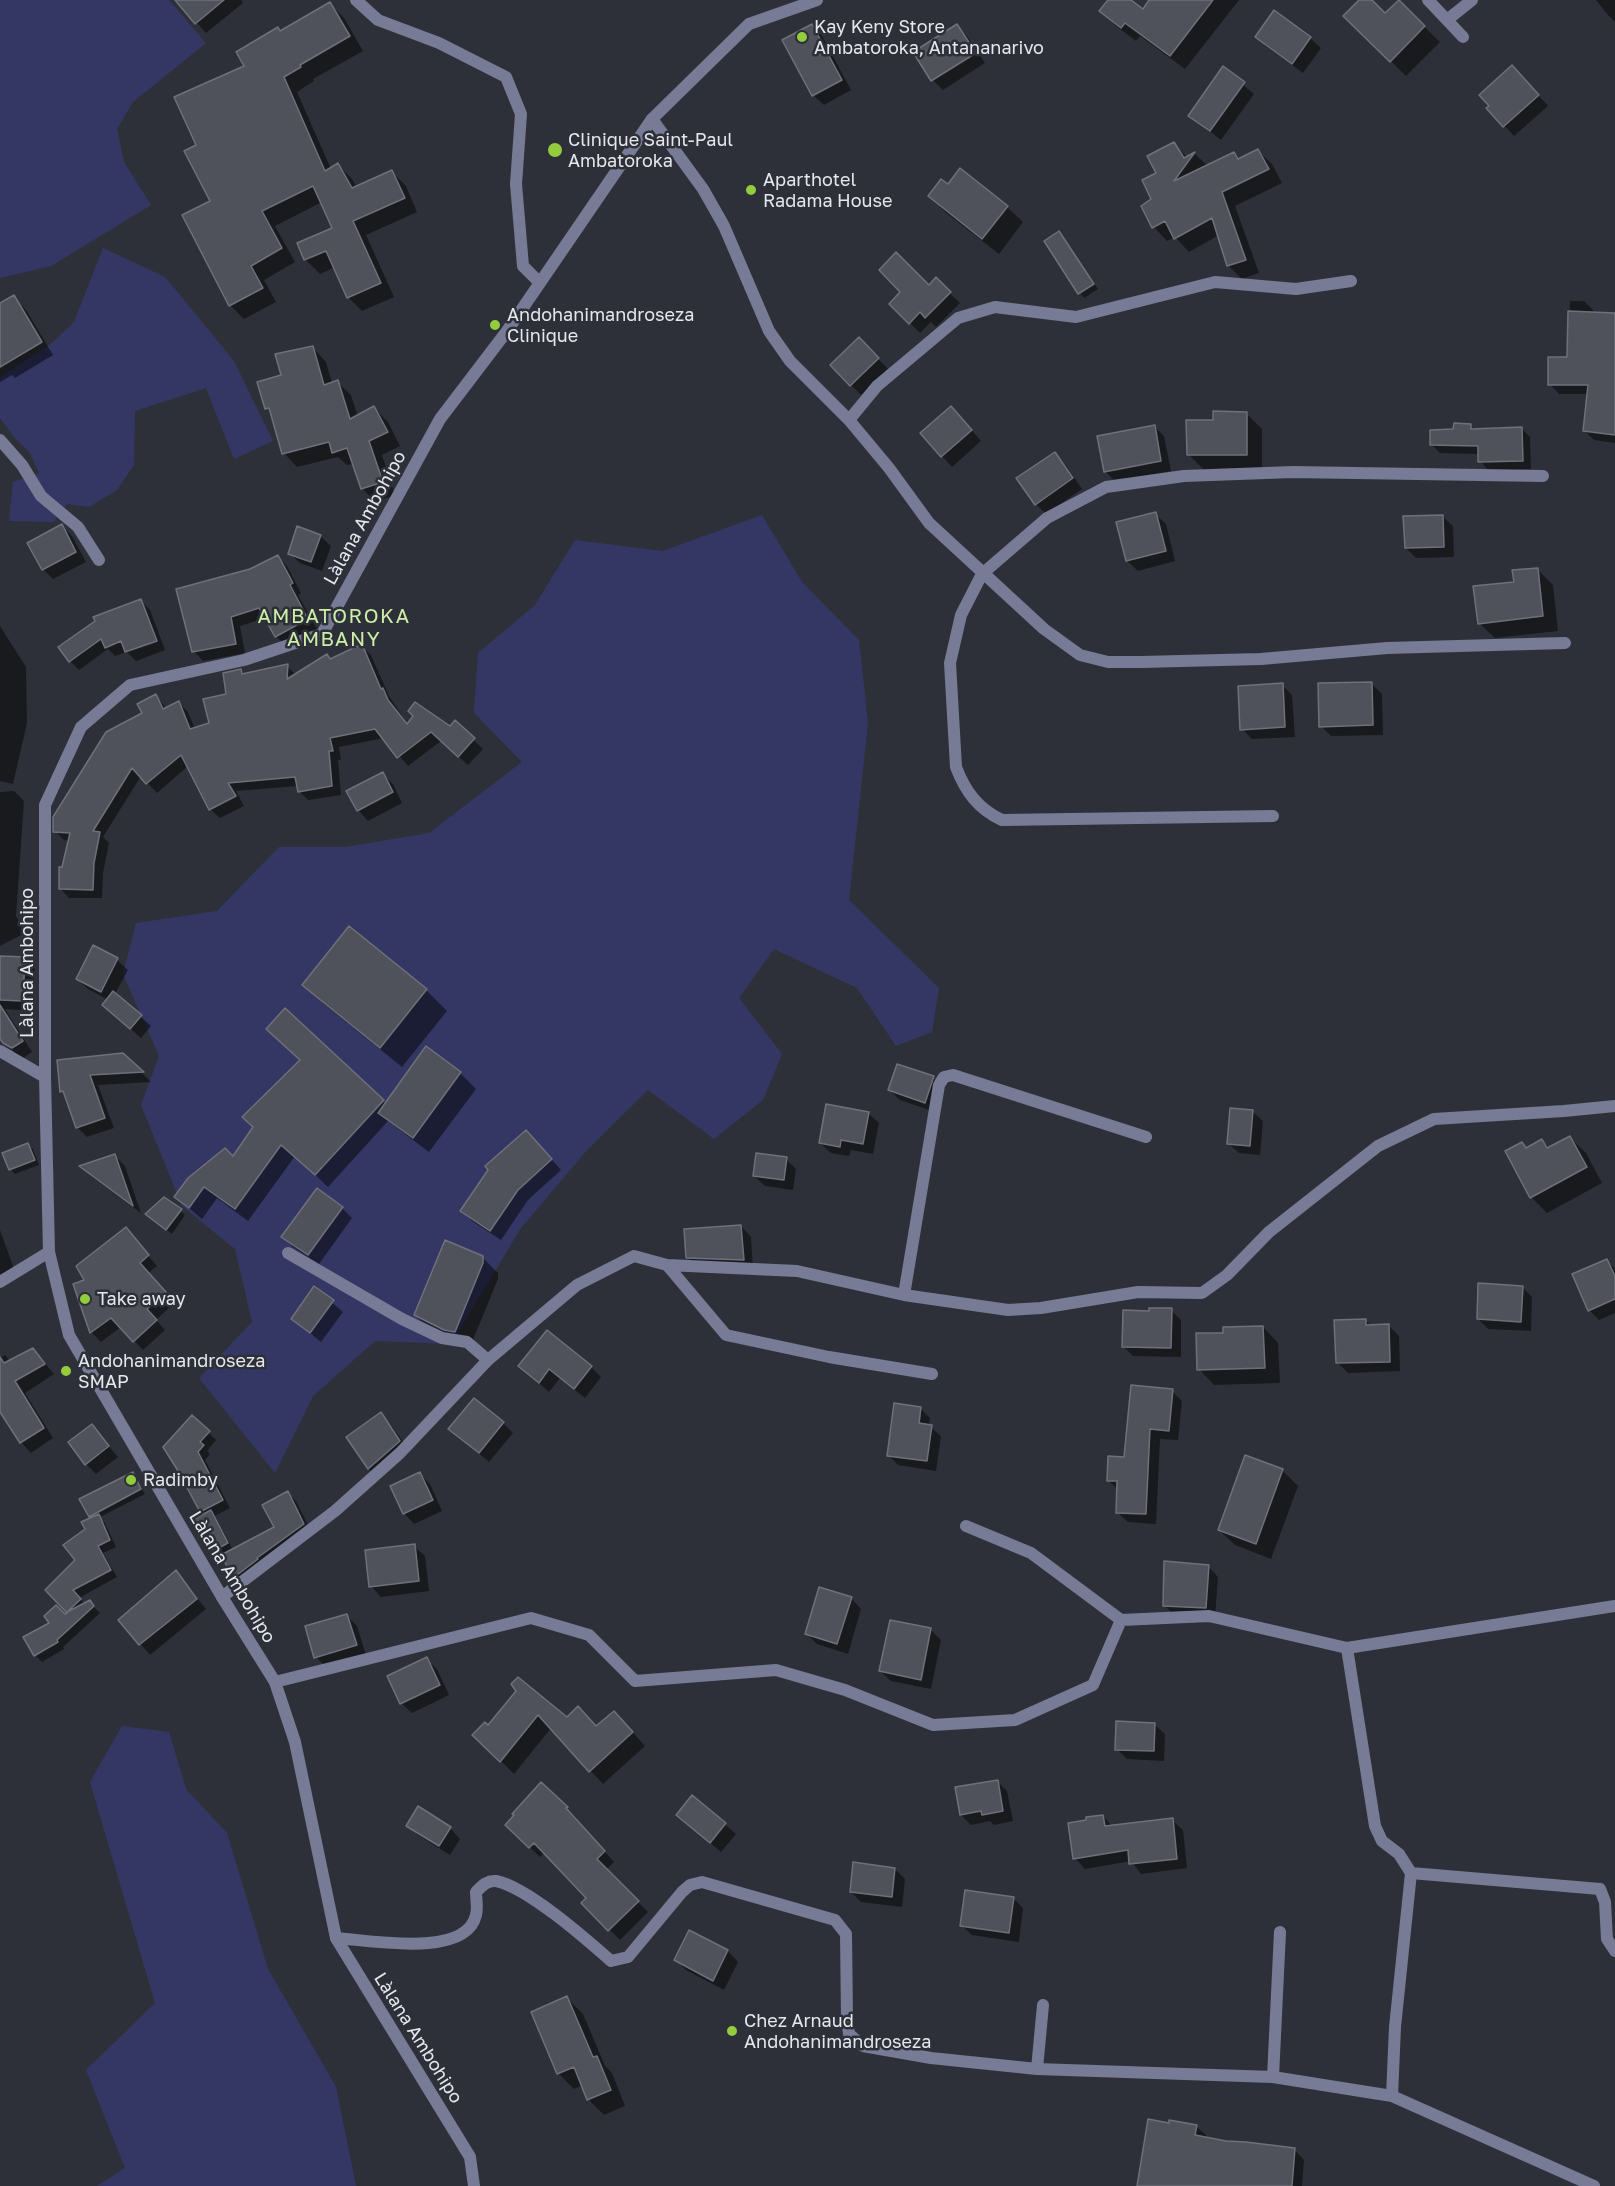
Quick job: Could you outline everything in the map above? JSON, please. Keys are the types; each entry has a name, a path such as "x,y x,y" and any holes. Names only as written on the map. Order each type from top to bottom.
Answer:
{"street":[{"path":"356,0 378,20 439,43 506,77 520,114 516,184 523,266 539,282"},
{"name":"Làlana Ambohipo","path":"474,2186 470,2157 336,1938 295,1742 275,1682 222,1597 69,1335 49,1252 45,1077 45,805 81,727 130,685 244,660 322,634 440,419 507,331 652,119 749,24 817,0"},
{"path":"1428,0 1462,37"},
{"path":"1447,20 1472,0"},
{"path":"652,119 703,189 724,226 769,331 790,361 849,420 889,468 929,523 1044,629 1080,656 1108,662 1261,659 1387,648 1565,643"},
{"path":"849,420 877,386 958,318 995,307 1076,317 1215,282 1296,289 1350,281"},
{"path":"0,440 22,465 41,496 78,527 99,560"},
{"path":"1273,816 1002,820 986,813 962,783 957,767 950,663 961,615 982,574 1047,518 1106,487 1184,476 1293,472 1543,476"},
{"path":"0,1051 45,1077"},
{"path":"904,1295 939,1085 944,1077 953,1075 1146,1137"},
{"path":"222,1597 335,1512 400,1453 488,1360 577,1285 634,1256 667,1265 797,1271 904,1295 1008,1310 1041,1308 1138,1292 1202,1293 1227,1275 1269,1232 1378,1146 1434,1119 1615,1106"},
{"path":"0,1282 49,1252"},
{"path":"288,1253 402,1319 442,1338 467,1342 488,1360"},
{"path":"667,1265 726,1335 829,1357 932,1374"},
{"path":"966,1526 1031,1553 1121,1620 1209,1616 1347,1648 1615,1606"},
{"path":"275,1682 531,1618 589,1635 635,1681 776,1670 845,1690 933,1725 1015,1720 1093,1685 1121,1620"},
{"path":"1347,1648 1375,1826 1382,1840 1399,1854 1411,1873 1395,2027 1392,2096"},
{"path":"1411,1873 1600,1889 1605,1902 1607,1939 1615,1952"},
{"path":"336,1938 428,1944 448,1941 468,1930 476,1916 476,1892 483,1884 494,1881 519,1889 580,1934 611,1961 618,1960 628,1957 682,1892 690,1885 702,1882 835,1920 841,1925 846,1934 849,2034 862,2046 931,2058 1037,2069 1273,2077 1392,2096 1594,2186"},
{"path":"1273,2077 1280,1932"},
{"path":"1037,2069 1043,2005"}],"shaded area":[{"path":"0,0 169,0 206,43 133,102 117,129 124,162 151,205 51,266 0,278"},
{"path":"103,248 165,277 234,361 273,441 234,459 206,388 135,411 134,465 117,490 89,507 67,504 53,522 9,521 13,482 39,473 30,453 0,418 0,377 52,343 74,322"},
{"path":"762,515 802,582 859,640 868,723 849,900 939,988 932,1032 896,1046 857,988 774,949 739,998 782,1054 763,1100 714,1139 648,1090 588,1149 521,1228 451,1344 375,1341 313,1396 275,1473 199,1378 252,1322 235,1249 182,1206 141,1105 159,1056 123,974 136,923 217,911 279,847 345,847 429,833 522,762 474,713 478,653 535,605 575,540 663,551"},
{"path":"122,1726 169,1732 186,1789 227,1833 268,1969 336,2087 356,2186 97,2186 125,2168 86,2070 155,2003 90,1782"}],"building":[{"path":"175,0 224,0 195,24"},
{"path":"1108,0 1131,0 1143,9 1149,0 1213,0 1170,56 1125,23 1121,28 1099,11"},
{"path":"1359,0 1372,0 1385,13 1399,0 1425,26 1390,62 1343,16"},
{"path":"330,2 350,36 284,77 325,171 338,163 352,188 392,170 405,198 353,221 381,283 347,298 326,251 304,260 297,243 332,228 313,186 262,211 282,248 251,266 263,288 229,306 182,215 210,201 184,151 196,145 174,97 244,66 236,52 278,27 280,31"},
{"path":"1274,10 1311,37 1292,64 1255,37"},
{"path":"812,24 842,80 812,96 782,40"},
{"path":"957,24 976,53 931,81 913,52"},
{"path":"1512,65 1539,95 1503,127 1486,108 1489,106 1479,95"},
{"path":"1223,66 1245,82 1210,131 1188,116"},
{"path":"1174,142 1184,158 1195,152 1174,181 1234,152 1238,159 1258,149 1269,169 1222,192 1246,260 1227,266 1212,218 1174,239 1165,221 1152,228 1141,206 1151,199 1142,180 1156,173 1147,156"},
{"path":"960,168 1008,206 982,239 928,196 941,179 948,184"},
{"path":"1059,231 1094,284 1078,294 1044,241"},
{"path":"896,252 929,285 936,277 951,292 925,318 920,312 909,324 889,304 900,292 879,270"},
{"path":"14,295 42,342 0,367 0,303"},
{"path":"1568,311 1615,313 1615,435 1583,431 1588,385 1548,385 1548,357 1567,357"},
{"path":"859,337 879,358 850,386 830,365"},
{"path":"313,346 324,385 338,380 350,419 374,406 388,432 369,441 383,482 361,489 347,448 332,453 329,442 282,454 269,408 265,409 257,382 281,375 275,354"},
{"path":"951,406 972,430 941,457 920,433"},
{"path":"1213,411 1247,412 1247,455 1187,455 1186,420 1213,420"},
{"path":"1454,423 1471,424 1471,429 1522,427 1523,461 1478,462 1478,446 1430,445 1430,430 1453,429"},
{"path":"1155,425 1161,461 1104,472 1097,436"},
{"path":"1055,452 1073,478 1035,505 1016,478"},
{"path":"1156,512 1166,551 1126,561 1116,522"},
{"path":"1443,515 1444,547 1405,548 1403,516"},
{"path":"62,524 76,552 42,570 27,543"},
{"path":"297,526 321,535 311,562 288,554"},
{"path":"278,555 293,583 290,585 308,619 275,637 259,608 231,617 236,644 192,652 176,589 250,569"},
{"path":"1538,568 1543,616 1478,624 1473,586 1514,582 1512,570"},
{"path":"141,599 157,641 125,652 121,641 105,648 101,639 69,662 58,647 95,621 93,617"},
{"path":"362,644 381,689 383,688 388,700 407,724 413,716 408,711 415,702 450,726 455,720 475,738 458,757 431,732 397,758 375,729 330,738 333,751 329,751 332,786 298,792 295,777 228,783 236,796 209,810 181,755 146,784 132,768 93,831 100,832 94,863 93,890 59,889 59,867 62,867 70,833 53,832 53,817 106,732 142,713 137,704 156,694 163,709 179,701 190,729 209,723 203,699 226,694 223,673 241,669 242,674 288,664 287,679 327,654 330,659"},
{"path":"1372,682 1373,725 1319,727 1318,683"},
{"path":"1283,683 1285,727 1240,730 1238,686"},
{"path":"383,772 393,792 357,811 346,791"},
{"path":"349,926 427,989 380,1048 302,985"},
{"path":"93,945 118,958 101,992 76,979"},
{"path":"0,956 25,957 23,1001 0,1000"},
{"path":"113,991 142,1015 130,1029 102,1005"},
{"path":"0,1005 23,1041 12,1048 0,1039"},
{"path":"285,1008 384,1100 315,1175 281,1145 235,1209 204,1187 189,1208 174,1197 188,1178 225,1148 233,1156 253,1127 242,1117 300,1060 266,1029"},
{"path":"426,1046 461,1072 413,1138 378,1113"},
{"path":"123,1053 144,1072 90,1075 105,1118 76,1128 63,1091 60,1092 57,1060"},
{"path":"897,1064 934,1076 925,1103 888,1090"},
{"path":"826,1104 869,1112 863,1144 841,1140 840,1147 819,1143"},
{"path":"1230,1108 1253,1110 1250,1146 1227,1144"},
{"path":"526,1130 552,1159 518,1190 490,1231 460,1211 488,1170 485,1166"},
{"path":"1570,1136 1587,1167 1530,1198 1505,1151 1522,1142 1526,1148 1542,1139 1547,1148"},
{"path":"28,1143 35,1160 9,1170 2,1153"},
{"path":"756,1153 787,1157 784,1180 753,1176"},
{"path":"115,1154 133,1206 79,1166"},
{"path":"317,1188 343,1207 308,1255 281,1237"},
{"path":"164,1197 182,1209 166,1230 145,1214"},
{"path":"741,1225 744,1260 686,1258 684,1229"},
{"path":"126,1227 149,1255 140,1263 166,1292 147,1309 157,1320 133,1342 111,1318 90,1333 73,1284 84,1280 76,1266"},
{"path":"445,1240 483,1256 483,1263 455,1332 444,1330 414,1315"},
{"path":"1607,1259 1615,1276 1615,1299 1588,1311 1572,1274"},
{"path":"1478,1283 1523,1286 1521,1322 1477,1319"},
{"path":"314,1286 334,1300 310,1333 291,1319"},
{"path":"1149,1308 1172,1308 1171,1348 1122,1347 1123,1310 1149,1311"},
{"path":"1366,1319 1366,1325 1389,1324 1390,1362 1336,1363 1334,1320"},
{"path":"1263,1326 1265,1368 1197,1370 1196,1333 1223,1333 1223,1327"},
{"path":"547,1330 592,1366 574,1389 549,1369 539,1383 518,1366"},
{"path":"33,1348 45,1364 15,1381 44,1428 20,1443 0,1412 0,1357 4,1363"},
{"path":"1131,1385 1173,1389 1169,1431 1150,1429 1146,1514 1116,1513 1117,1481 1107,1481 1108,1456 1124,1457"},
{"path":"474,1398 504,1422 479,1453 448,1429"},
{"path":"894,1403 921,1407 919,1423 932,1425 927,1461 887,1456"},
{"path":"381,1412 400,1441 368,1469 346,1437"},
{"path":"192,1415 210,1431 200,1442 204,1445 198,1452 223,1500 200,1512 185,1482 163,1447"},
{"path":"92,1424 109,1446 85,1465 68,1442"},
{"path":"1245,1455 1283,1469 1256,1544 1218,1530"},
{"path":"133,1472 141,1489 89,1517 79,1499"},
{"path":"420,1472 433,1500 403,1514 390,1486"},
{"path":"288,1491 304,1524 233,1578 221,1555 274,1527 262,1505"},
{"path":"211,1510 228,1543 211,1552 194,1519"},
{"path":"99,1514 110,1540 98,1546 111,1570 73,1590 81,1599 67,1612 90,1600 94,1606 57,1640 58,1642 34,1656 23,1637 49,1623 44,1616 56,1605 65,1614 67,1613 45,1590 75,1560 63,1545 85,1529 81,1522"},
{"path":"415,1544 419,1581 369,1587 365,1550"},
{"path":"1164,1561 1209,1565 1206,1608 1163,1606"},
{"path":"176,1570 197,1599 139,1645 118,1620"},
{"path":"819,1587 852,1597 837,1644 805,1634"},
{"path":"347,1614 357,1645 314,1658 305,1626"},
{"path":"890,1620 931,1628 921,1680 879,1671"},
{"path":"427,1657 440,1685 400,1704 387,1676"},
{"path":"518,1677 567,1717 578,1706 596,1726 614,1711 633,1732 589,1772 538,1715 500,1762 472,1735 485,1722 488,1725 516,1691 511,1684"},
{"path":"1116,1721 1155,1723 1154,1751 1115,1750"},
{"path":"998,1780 1003,1811 982,1815 981,1811 960,1815 955,1787"},
{"path":"541,1782 568,1807 566,1808 605,1851 597,1859 639,1901 608,1931 581,1903 586,1898 534,1843 529,1848 505,1825"},
{"path":"692,1795 726,1823 710,1843 676,1815"},
{"path":"418,1806 451,1827 439,1846 406,1826"},
{"path":"1103,1815 1105,1826 1173,1818 1177,1859 1129,1864 1128,1850 1073,1859 1068,1823 1086,1820 1086,1817"},
{"path":"853,1862 895,1868 892,1897 850,1892"},
{"path":"965,1890 1014,1897 1009,1933 960,1926"},
{"path":"689,1930 728,1950 713,1981 674,1960"},
{"path":"567,1996 593,2057 597,2056 611,2090 587,2100 574,2067 557,2074 531,2012"},
{"path":"1148,2119 1197,2125 1195,2135 1226,2141 1295,2148 1292,2186 1137,2186"}],"place":[{"name":"Kay Keny Store Ambatoroka, Antananarivo","path":"802,37"},
{"name":"Clinique Saint-Paul Ambatoroka","path":"555,150"},
{"name":"Aparthotel Radama House","path":"751,190"},
{"name":"Andohanimandroseza Clinique","path":"495,325"},
{"name":"Take away","path":"85,1299"},
{"name":"Andohanimandroseza SMAP","path":"66,1371"},
{"name":"Radimby","path":"131,1480"},
{"name":"Chez Arnaud Andohanimandroseza","path":"732,2031"}],"district":[{"name":"AMBATOROKA AMBANY","path":"334,628"}]}
